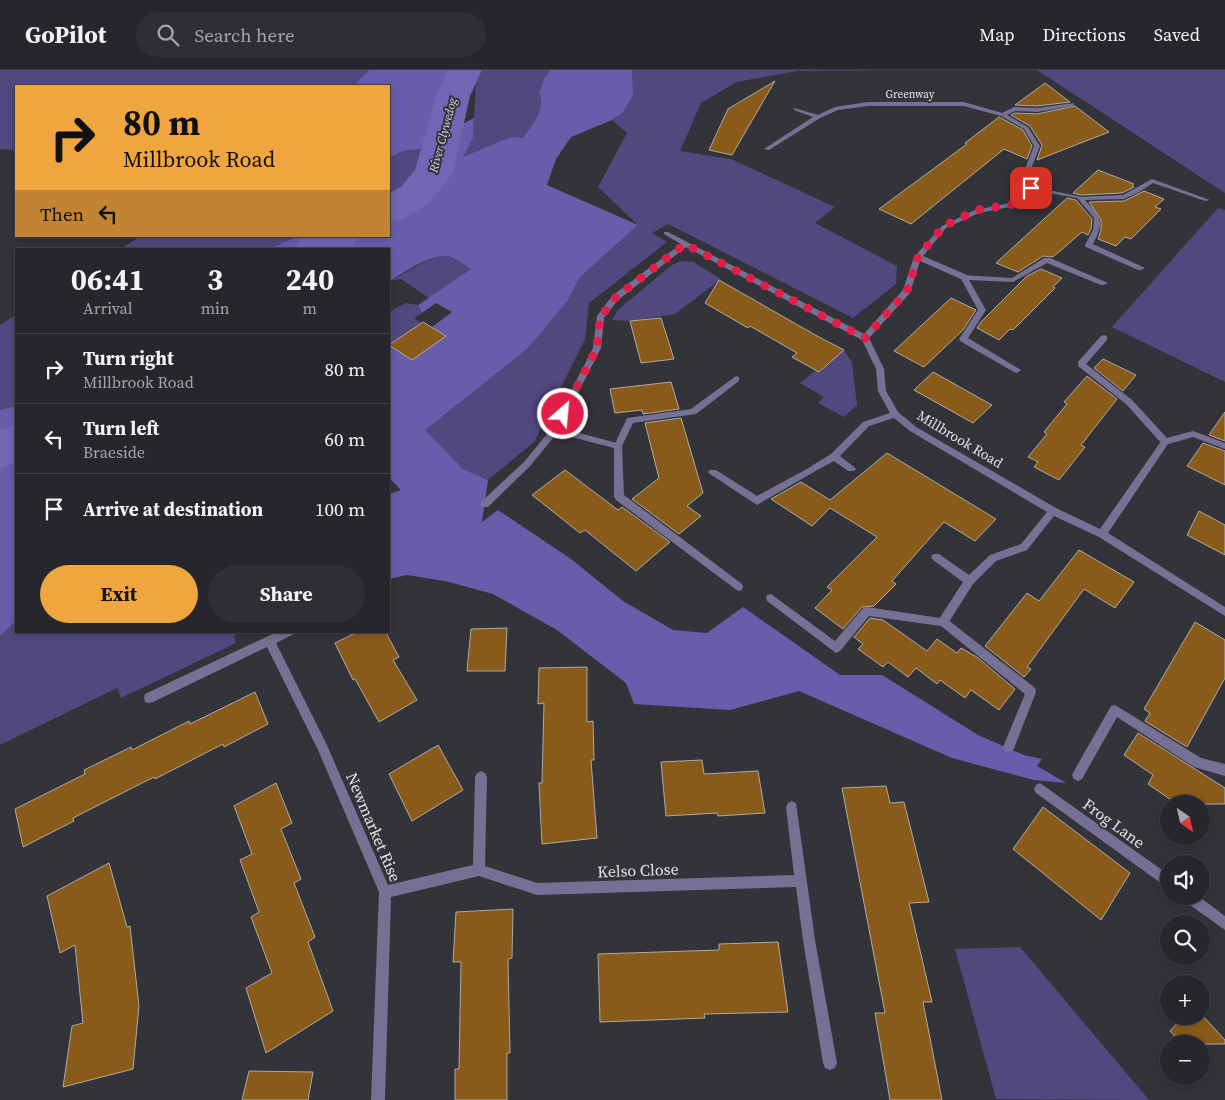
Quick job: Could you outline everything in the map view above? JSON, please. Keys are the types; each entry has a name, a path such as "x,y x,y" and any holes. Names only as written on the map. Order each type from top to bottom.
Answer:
{"street":[{"name":"Greenway","path":"767,149 818,117 837,108 868,104 964,104 1003,115 1026,128 1037,146 1026,174 1031,188"},
{"path":"1003,115 1014,109 1037,110 1072,104"},
{"path":"796,109 818,117"},
{"path":"666,233 865,338 907,291 918,257 944,226 977,210 1022,203 1031,188 1080,198 1124,197 1152,181 1207,200"},
{"path":"1080,198 1097,218 1097,230 1090,245 1141,268"},
{"path":"486,504 527,464 555,430 597,348 600,318 615,298 685,244"},
{"path":"918,257 964,276 1013,280 1047,260 1104,283"},
{"path":"964,276 982,310 963,339 1017,370"},
{"name":"Millbrook Road","path":"865,338 880,369 882,391 895,414 913,429 1054,511 1102,534 1225,612"},
{"path":"1104,338 1081,364 1129,402 1166,442"},
{"path":"736,379 693,412 630,420 618,446 619,498 738,587"},
{"path":"713,472 757,500 834,456 866,424 895,414"},
{"path":"555,430 618,446"},
{"path":"1102,534 1166,442 1193,434 1225,446"},
{"path":"834,456 851,469"},
{"path":"943,622 969,581 993,558 1024,547 1054,511"},
{"path":"936,557 969,581"},
{"path":"771,598 836,648 867,611 943,622 1031,692 1009,747"},
{"path":"149,698 286,633"},
{"name":"Newmarket Rise","path":"270,642 322,747 385,892 378,1100"},
{"path":"1078,774 1115,710 1198,763 1225,770"},
{"path":"385,892 479,870 481,777"},
{"name":"Frog Lane","path":"1040,788 1160,876"},
{"path":"792,807 801,881 830,1063"},
{"name":"Kelso Close","path":"479,870 537,889 801,881"},
{"path":"1199,905 1225,924"}],"shaded area":[{"path":"0,70 369,70 354,85 15,85 15,150 0,149"},
{"path":"369,70 451,70 439,124 439,139 454,138 461,125 474,118 473,138 463,157 511,137 523,138 540,111 541,99 539,93 544,79 550,70 632,70 633,95 623,112 612,120 571,137 556,159 547,185 638,225 580,277 567,302 527,349 425,430 463,469 488,480 482,522 498,510 571,559 623,601 673,630 707,633 743,607 840,675 882,675 978,735 1024,755 1042,759 1037,766 1066,783 1034,780 952,758 799,691 730,710 634,704 626,683 557,630 493,594 445,581 407,575 390,579 390,494 401,490 390,479 390,346 412,360 446,336 432,327 452,312 436,303 422,313 418,305 471,269 454,258 446,256 436,257 422,262 390,281 390,248 271,248 295,237 390,237 390,192 421,176 419,169 426,157 422,149 402,151 394,156 390,155 390,85 354,85"},
{"path":"482,70 550,70 544,79 541,111 523,138 462,157 473,138 476,82"},
{"path":"632,70 887,70 797,71 737,82 701,103 680,151 731,159 835,207 815,223 897,266 896,284 853,318 668,224 652,233 667,242 589,303 585,339 534,442 488,480 463,469 424,430 527,349 567,302 580,277 638,225 598,187 627,133 612,120 628,104 632,93"},
{"path":"1037,70 1225,70 1225,193"},
{"path":"422,149 426,158 419,169 421,176 390,192 390,155 394,156 402,151"},
{"path":"1218,208 1225,210 1225,382 1112,327"},
{"path":"139,237 295,237 271,248 122,248"},
{"path":"444,255 460,261 472,269 429,298 401,279 392,280 424,262"},
{"path":"681,261 693,262 721,279 675,314 630,321 612,320 619,309 672,265"},
{"path":"406,303 418,305 422,313 414,318 421,323 390,344 390,311"},
{"path":"15,316 15,406 0,410 0,325"},
{"path":"844,350 852,363 857,405 844,417 818,403 824,397 800,383 816,370 820,372"},
{"path":"15,406 15,622 0,636 0,410"},
{"path":"15,622 15,633 239,633 234,636 236,643 121,698 117,688 0,745 0,636"},
{"path":"1020,947 1149,1100 996,1099 955,949"}],"building":[{"path":"775,81 732,155 709,150 728,109"},
{"path":"1045,83 1070,102 1037,106 1015,105"},
{"path":"1075,106 1109,132 1037,160 1042,145 1030,126 1011,115 1015,113 1037,114"},
{"path":"999,117 1023,130 1032,146 1027,159 1004,149 911,224 879,209 967,144 965,143"},
{"path":"1098,170 1134,184 1132,186 1134,187 1122,193 1081,195 1073,193"},
{"path":"1144,191 1164,199 1155,207 1161,209 1131,239 1125,237 1116,246 1098,239 1101,230 1101,220 1089,202 1124,201"},
{"path":"1067,198 1076,200 1092,219 1088,235 1082,232 1053,257 1043,256 1018,272 996,263"},
{"path":"1041,269 1062,278 1053,287 1055,288 1013,330 1010,329 999,340 977,328 1027,276"},
{"path":"719,280 844,350 819,372 792,357 797,353 705,303"},
{"path":"951,298 976,310 963,330 924,367 894,351"},
{"path":"661,318 674,359 641,363 630,321"},
{"path":"423,322 446,336 412,360 390,344"},
{"path":"1103,359 1136,375 1123,391 1094,368"},
{"path":"933,372 992,405 973,423 914,390"},
{"path":"1087,376 1117,399 1081,445 1085,447 1059,480 1034,467 1038,462 1028,457 1047,434 1044,432 1067,404 1064,402"},
{"path":"671,382 679,409 643,414 642,410 615,413 610,389"},
{"path":"1225,412 1225,441 1209,435"},
{"path":"681,418 703,493 687,506 701,516 679,534 632,499 659,478 645,423"},
{"path":"1203,443 1225,451 1225,485 1187,466"},
{"path":"887,453 996,519 975,541 944,522 892,581 896,584 874,606 862,607 843,629 815,608 832,590 827,587 877,537 830,508 812,526 771,499 801,482 830,500"},
{"path":"565,470 618,510 622,507 670,542 636,571 585,530 580,533 532,495"},
{"path":"1199,511 1225,525 1225,555 1187,535"},
{"path":"1079,550 1134,582 1115,608 1084,589 1027,667 1031,669 1024,677 985,646 1027,593 1039,601"},
{"path":"870,618 883,620 927,651 937,639 957,653 961,648 977,657 1015,689 999,710 971,690 965,698 940,680 937,684 916,668 908,677 888,662 883,667 858,649 863,644 854,637"},
{"path":"1195,622 1225,640 1225,678 1187,747 1145,721 1150,713 1144,709"},
{"path":"507,628 505,671 467,671 471,629"},
{"path":"355,633 386,633 399,657 393,660 417,700 379,722 355,679 353,680 335,643"},
{"path":"587,667 587,722 593,721 594,760 591,760 597,838 542,844 539,783 542,783 544,703 538,704 539,668"},
{"path":"255,692 268,724 224,747 223,744 155,779 154,777 73,818 74,821 23,847 15,809 85,774 84,770 131,747 132,750 189,721 190,724"},
{"path":"1138,733 1225,788 1225,804 1210,804 1210,795 1164,795 1148,784 1153,775 1124,755"},
{"path":"438,745 463,790 412,821 389,774"},
{"path":"702,760 704,774 758,771 765,813 718,816 717,813 666,816 661,762"},
{"path":"276,783 292,823 281,829 301,879 294,883 315,937 308,942 333,1011 266,1053 246,988 272,973 251,917 259,912 240,860 252,854 234,806"},
{"path":"886,786 890,803 904,802 929,902 909,903 932,1002 923,1002 942,1100 890,1100 875,1013 885,1013 842,788"},
{"path":"1043,807 1130,873 1101,920 1013,849"},
{"path":"109,863 127,927 130,926 139,1006 133,1069 63,1087 72,1026 83,1023 75,945 60,953 47,896"},
{"path":"513,909 512,958 508,959 510,1053 507,1053 507,1100 455,1100 455,1069 459,1069 461,962 453,962 456,912"},
{"path":"778,942 788,1012 704,1014 705,1018 600,1022 598,954 719,950 719,944"},
{"path":"1210,1024 1225,1040 1225,1044 1210,1044 1210,1035 1174,1035 1170,1031 1176,1025"},
{"path":"249,1071 313,1072 308,1100 242,1100"}],"waterway":[{"name":"River Clywedog","path":"390,209 414,196 434,173 453,96 465,70"},
{"name":"River Clywedog","path":"316,248 336,237"},
{"name":"River Clywedog","path":"0,449 15,444"}],"route":[{"path":"563,414 597,348 600,318 615,298 685,244 865,338 907,291 918,257 944,226 977,210 1022,203 1031,188"}]}
